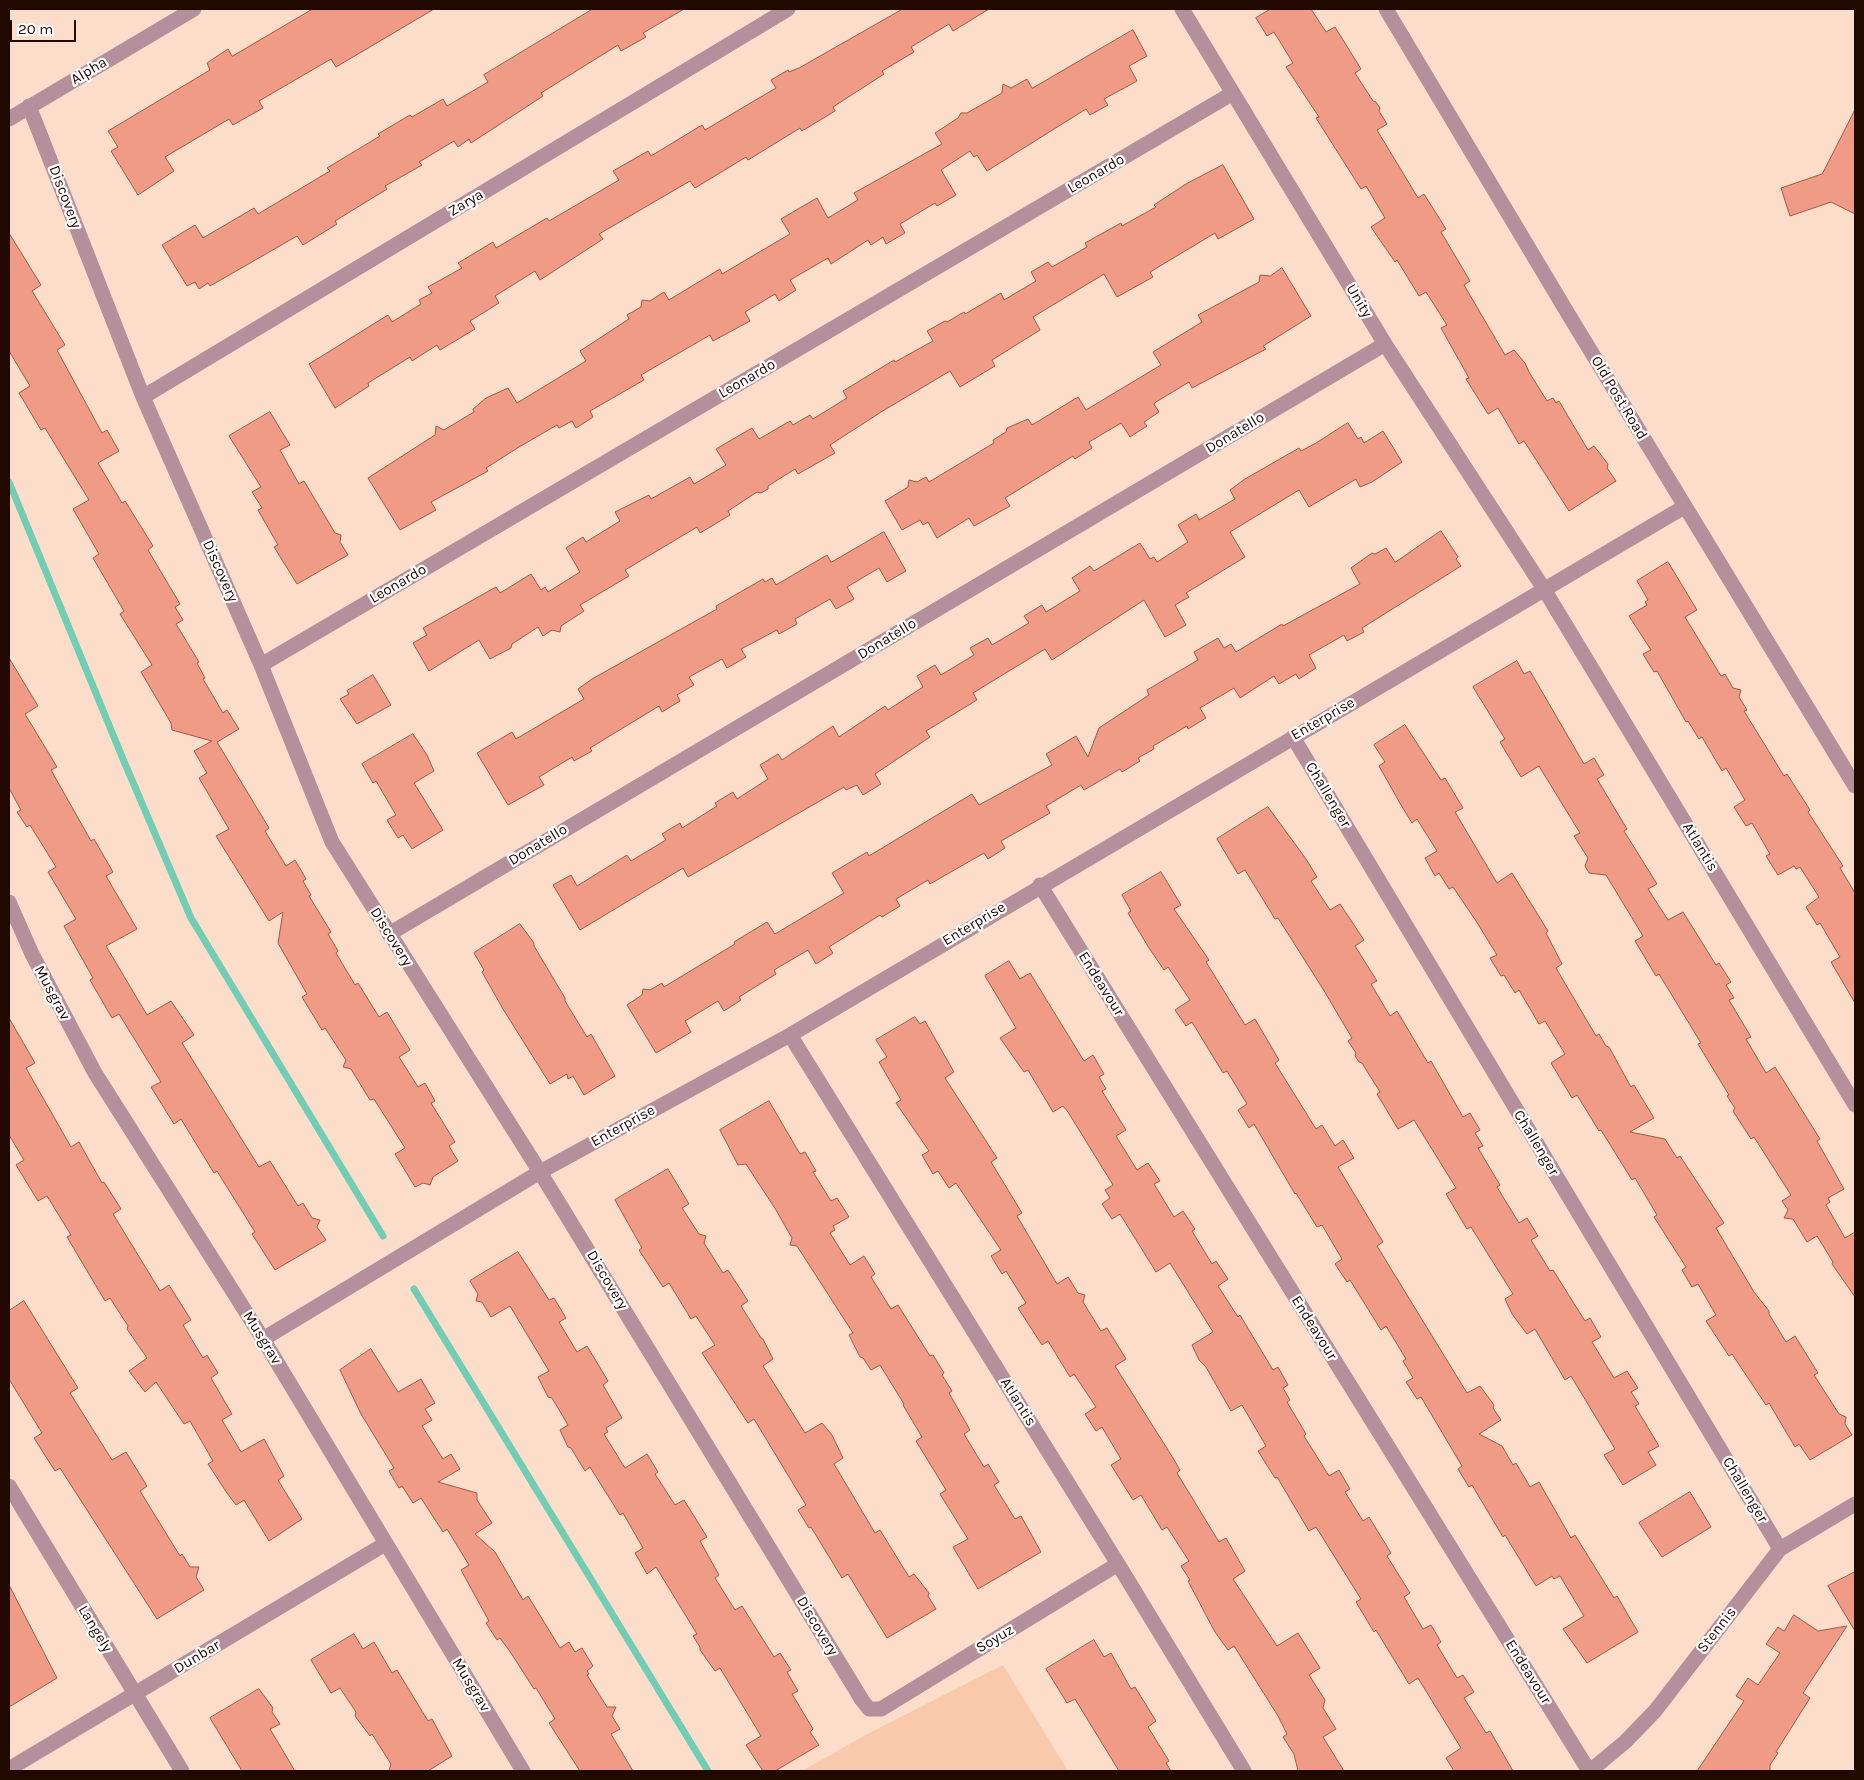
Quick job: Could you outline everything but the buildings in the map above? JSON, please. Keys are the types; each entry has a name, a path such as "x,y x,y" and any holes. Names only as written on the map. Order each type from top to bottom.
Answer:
{"street":[{"name":"Alpha","path":"9,119 194,9"},
{"name":"Zarya","path":"143,397 788,9"},
{"name":"Unity","path":"1182,9 1385,344 1544,589"},
{"name":"Old Post Road","path":"1386,9 1684,507 1855,786"},
{"name":"Leonardo","path":"261,665 1233,93"},
{"name":"Discovery","path":"29,106 143,397 261,665 332,842 540,1172 869,1709"},
{"name":"Donatello","path":"389,934 1385,344"},
{"name":"Enterprise","path":"263,1339 540,1172 790,1035 1040,885 1684,507"},
{"name":"Atlantis","path":"1544,589 1855,1105"},
{"name":"Challenger","path":"1293,736 1780,1549"},
{"name":"Endeavour","path":"1040,885 1590,1771"},
{"name":"Musgrav","path":"9,902 32,954 95,1073 263,1339 523,1771"},
{"name":"Atlantis","path":"790,1035 1244,1771"},
{"name":"Langely","path":"9,1486 134,1695 182,1771"},
{"name":"Stennis","path":"1590,1771 1625,1742 1654,1712 1780,1549 1855,1504"},
{"name":"Dunbar","path":"9,1769 385,1544"},
{"name":"Soyuz","path":"869,1709 881,1708 1118,1564"}],"shaded area":[{"path":"1003,1665 1068,1771 802,1771 871,1732"}],"waterway":[{"path":"9,482 123,759 191,918 383,1236"},
{"path":"414,1289 708,1771"}]}
